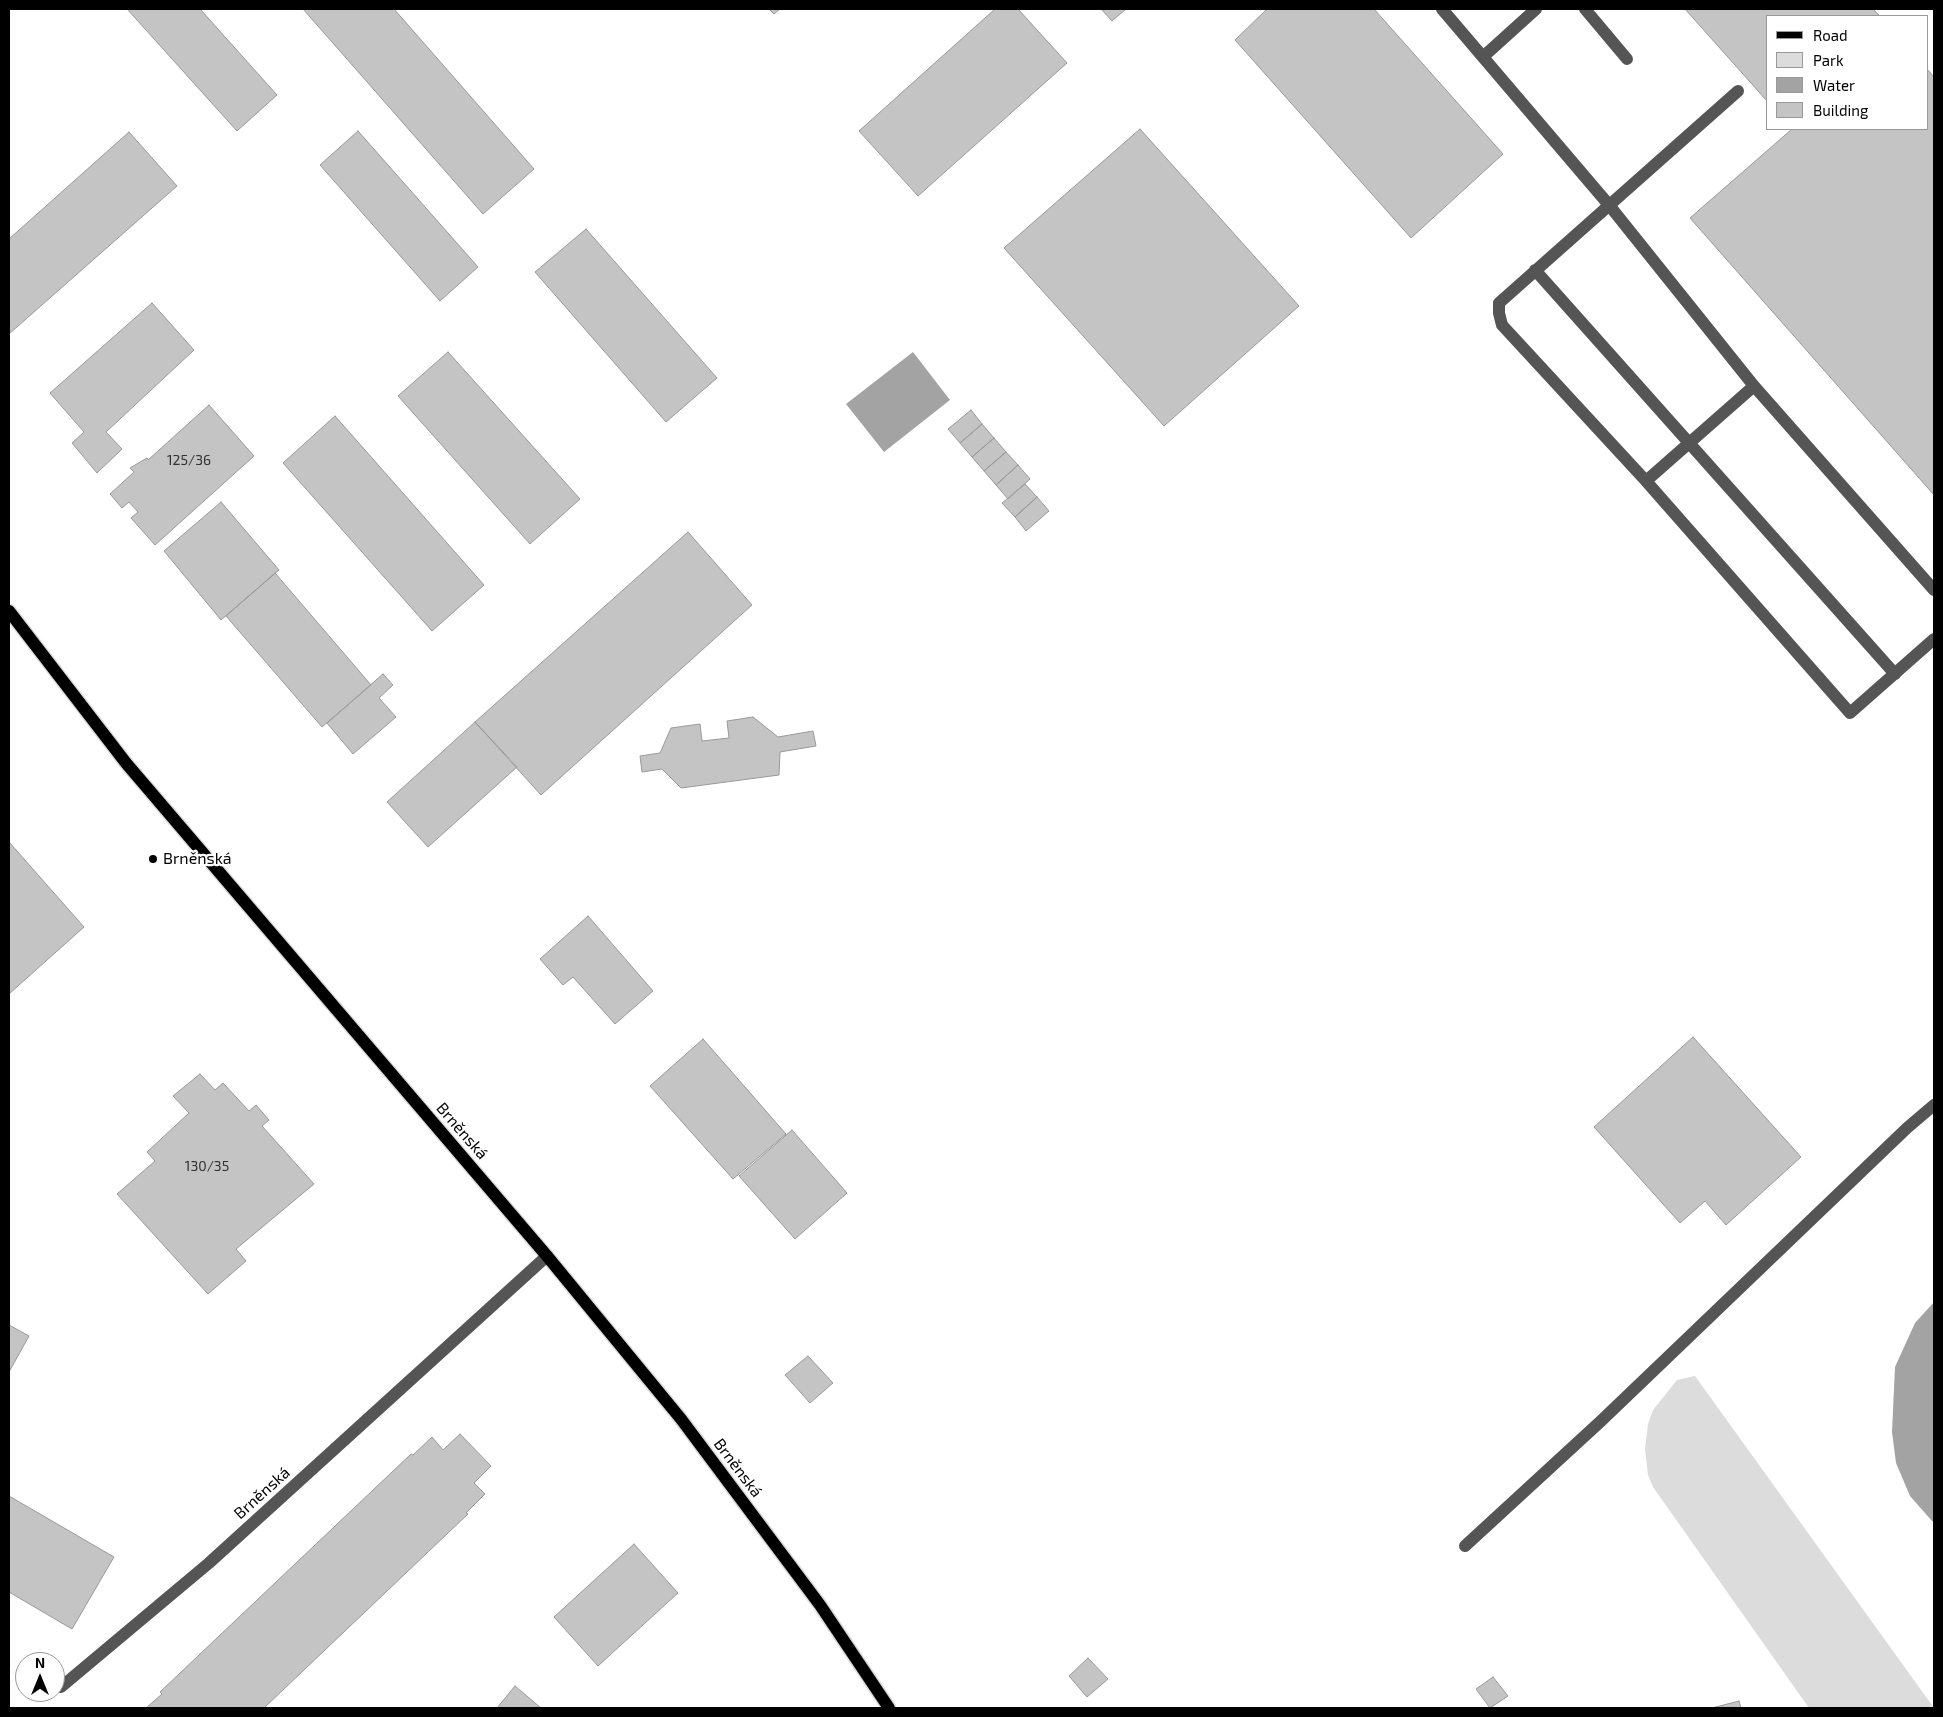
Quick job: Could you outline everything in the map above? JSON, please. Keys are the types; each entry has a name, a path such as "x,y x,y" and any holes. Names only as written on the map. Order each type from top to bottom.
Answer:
{"main road":[{"name":"Brněnská","path":"9,611 126,763 547,1256 687,1427 820,1605 889,1708"}],"lane":[{"path":"1442,9 1609,204 1754,386 1934,590"},
{"path":"1484,56 1536,9"},
{"path":"1585,9 1627,59"},
{"path":"1738,92 1499,303 1502,325 1646,481 1850,713 1934,639"},
{"path":"1535,270 1894,674"},
{"path":"1646,481 1754,386"},
{"path":"1465,1546 1601,1421 1907,1128 1934,1105"},
{"name":"Brněnská","path":"65,1684 209,1563 547,1256"}],"green space":[{"path":"1695,1376 1934,1708 1809,1708 1653,1487 1648,1475 1645,1449 1648,1424 1653,1410 1677,1380"}],"water":[{"path":"913,352 950,400 884,452 846,404"},
{"path":"1934,1302 1934,1522 1910,1496 1896,1463 1892,1432 1895,1367 1915,1323"}],"building":[{"path":"127,9 200,9 277,95 237,131"},
{"path":"303,9 394,9 534,169 483,214"},
{"path":"769,9 780,9 774,14"},
{"path":"995,9 1018,9 1067,63 918,196 859,131"},
{"path":"1101,9 1126,9 1112,21"},
{"path":"1267,9 1374,9 1503,154 1411,238 1235,40"},
{"path":"1685,9 1873,9 1879,15 1766,15 1766,100"},
{"path":"1928,70 1934,77 1934,495 1690,218 1791,130 1928,130"},
{"path":"1140,129 1299,306 1164,426 1004,248"},
{"path":"358,131 478,267 440,301 320,165"},
{"path":"129,132 177,186 9,334 9,239"},
{"path":"586,229 717,378 666,422 535,272"},
{"path":"152,303 194,350 106,432 122,449 97,473 72,443 84,432 50,393"},
{"path":"448,352 580,499 530,544 398,396"},
{"path":"209,405 254,456 155,545 131,518 138,512 129,502 122,508 110,494 134,472 130,468 147,458 148,460"},
{"path":"971,410 982,424 960,443 948,429"},
{"path":"335,416 484,585 432,631 283,463"},
{"path":"982,424 994,438 972,457 960,443"},
{"path":"994,438 1006,452 984,471 972,457"},
{"path":"1006,452 1018,465 996,485 984,471"},
{"path":"1018,465 1030,479 1008,499 996,485"},
{"path":"1025,484 1037,497 1015,517 1002,503"},
{"path":"1037,497 1049,511 1026,531 1015,517"},
{"path":"221,502 279,570 221,620 164,551"},
{"path":"688,532 752,605 541,795 475,722"},
{"path":"275,573 371,685 322,727 226,616"},
{"path":"383,674 393,685 379,698 396,717 353,754 327,723"},
{"path":"753,717 778,737 813,731 816,746 780,752 779,775 681,788 662,769 642,772 640,756 660,753 671,728 700,724 702,741 729,738 727,721"},
{"path":"475,722 517,767 428,847 387,802"},
{"path":"9,842 84,927 9,994"},
{"path":"588,916 653,991 615,1024 573,977 563,985 540,959"},
{"path":"1693,1037 1801,1157 1726,1225 1705,1201 1680,1223 1594,1127"},
{"path":"703,1039 786,1134 733,1179 650,1086"},
{"path":"200,1074 215,1090 223,1083 249,1111 256,1105 269,1120 262,1126 314,1184 236,1249 246,1261 208,1294 117,1194 155,1161 147,1152 189,1113 173,1096"},
{"path":"792,1130 847,1193 795,1239 739,1176"},
{"path":"9,1325 29,1336 9,1372"},
{"path":"808,1356 833,1383 810,1403 785,1375"},
{"path":"460,1434 491,1466 474,1483 485,1494 466,1513 468,1514 264,1708 146,1708 162,1694 160,1692 411,1454 413,1455 432,1437 443,1450"},
{"path":"9,1496 114,1557 72,1629 9,1592"},
{"path":"634,1544 678,1593 598,1666 554,1617"},
{"path":"1088,1658 1108,1679 1087,1697 1069,1676"},
{"path":"1493,1677 1508,1696 1490,1708 1476,1689"},
{"path":"515,1686 541,1708 497,1708"},
{"path":"1739,1701 1741,1708 1712,1708"}],"place":[{"name":"Brněnská","path":"153,859"}]}
